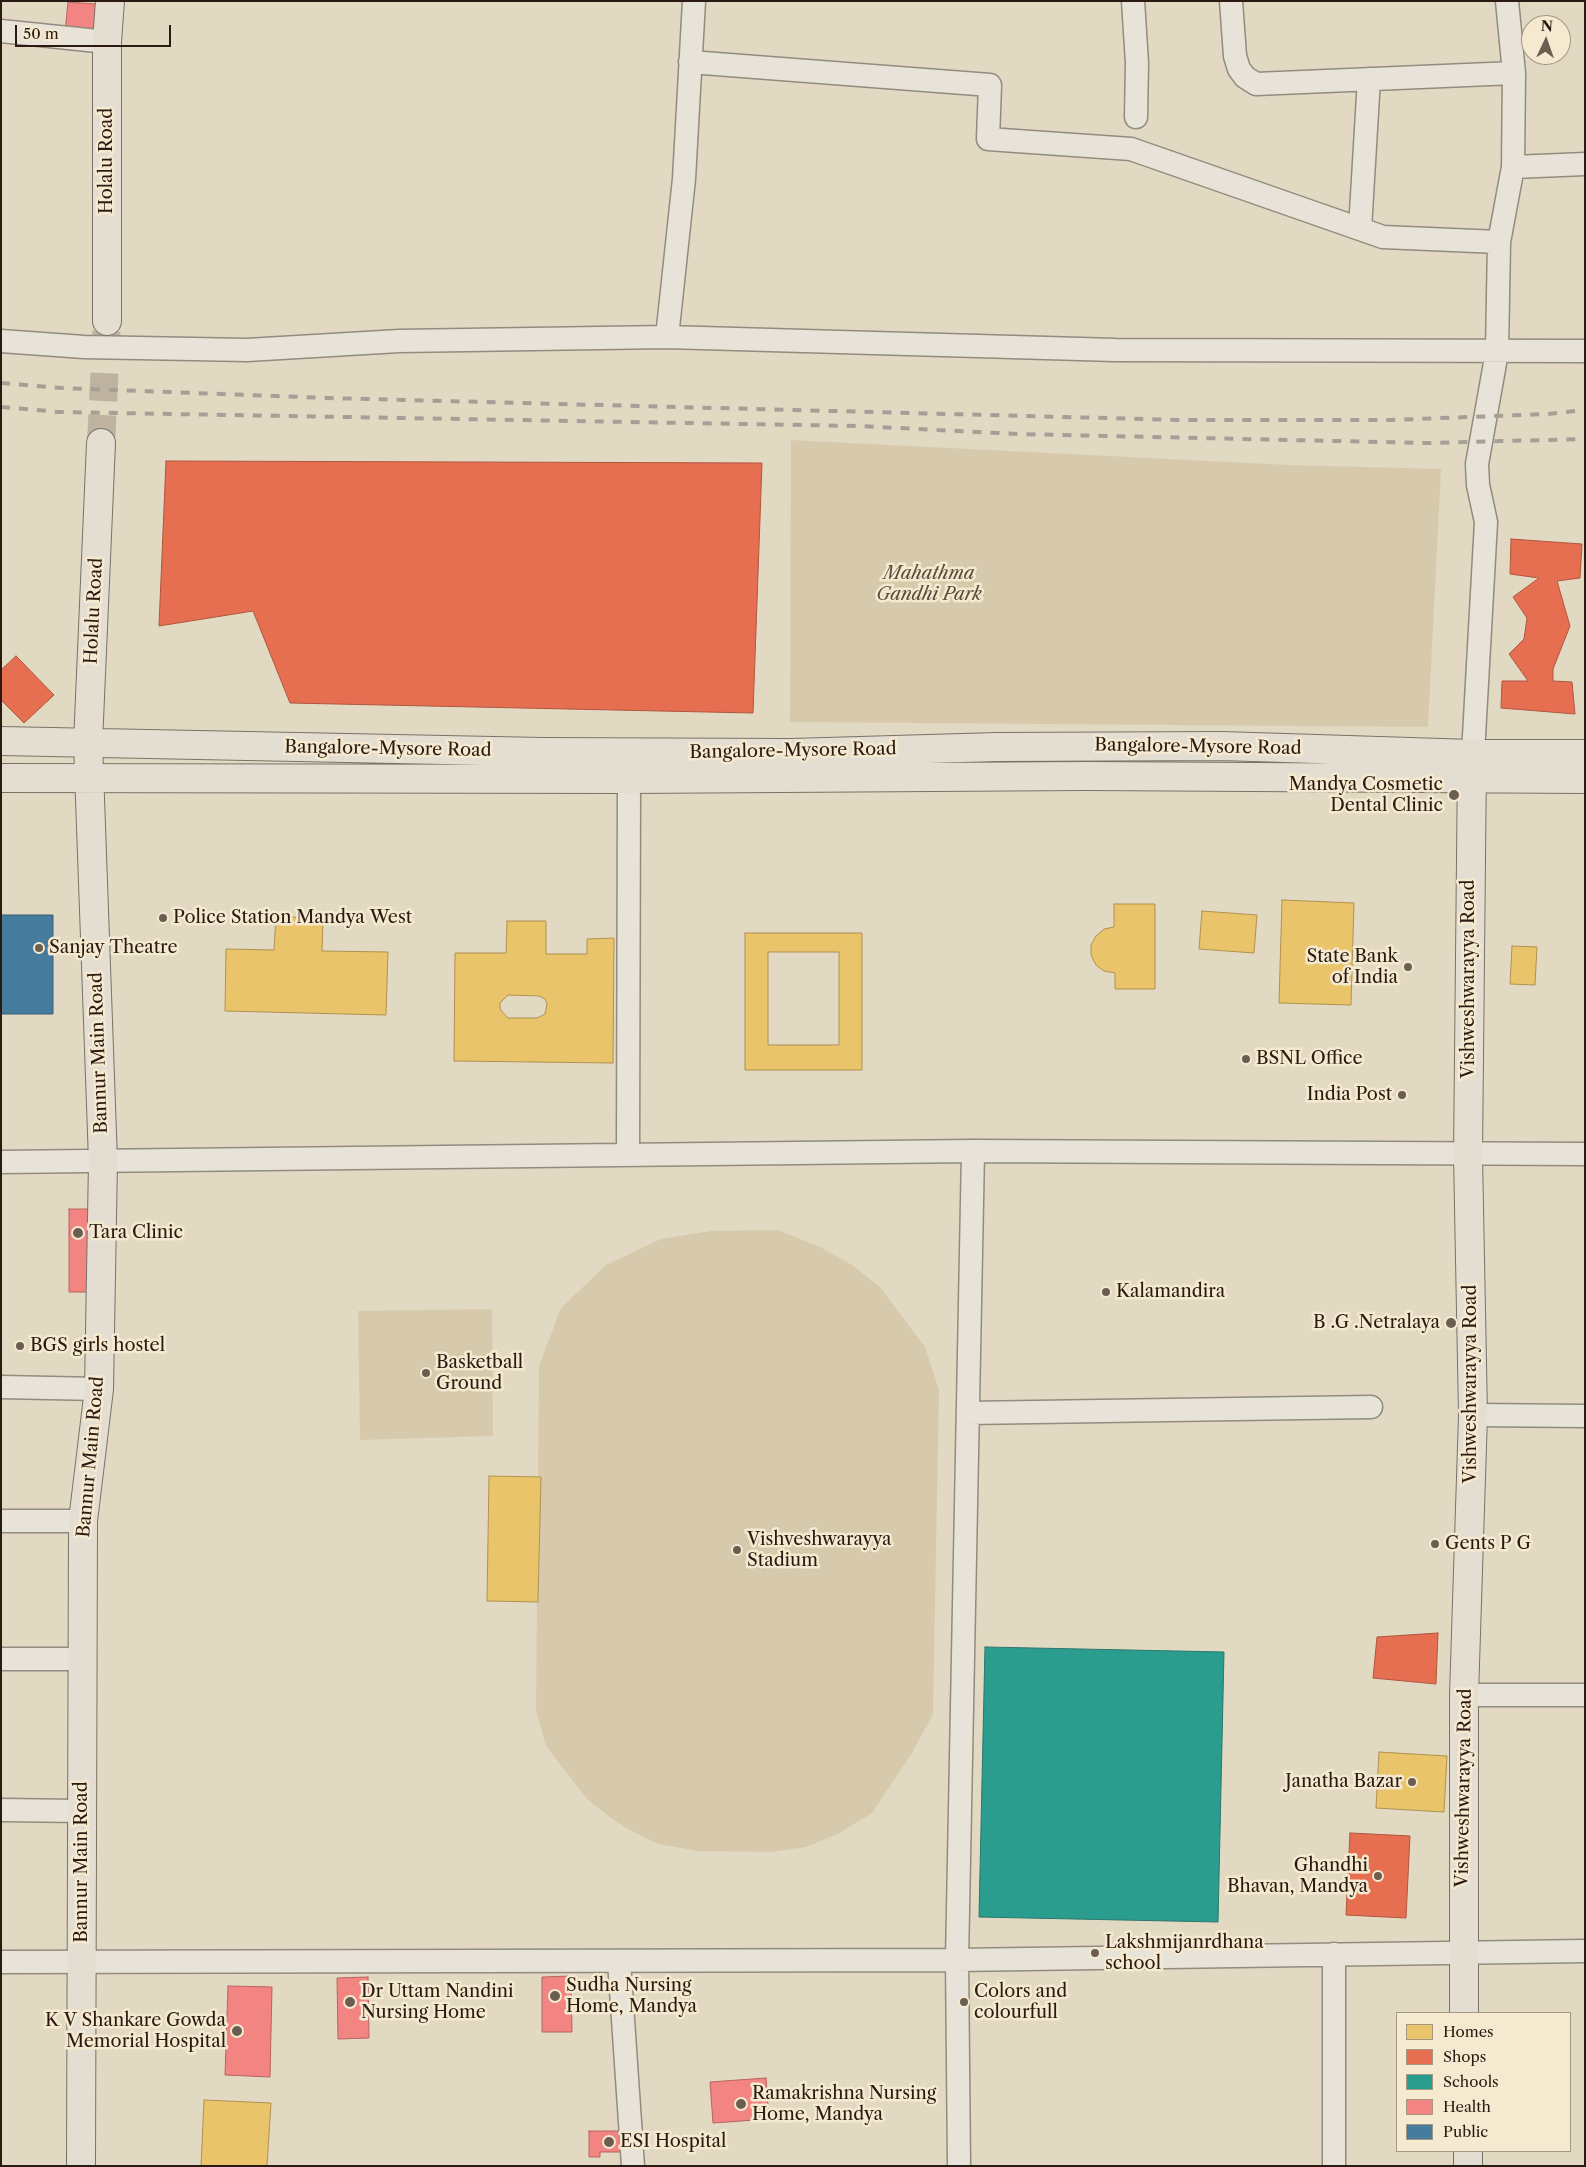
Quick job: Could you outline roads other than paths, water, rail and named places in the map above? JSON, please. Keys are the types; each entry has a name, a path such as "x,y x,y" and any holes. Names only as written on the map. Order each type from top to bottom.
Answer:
{"main road":[{"name":"Holalu Road","path":"107,321 107,42 110,1"},
{"name":"Holalu Road","path":"90,779 88,744 101,443"},
{"name":"Bangalore-Mysore Road","path":"1,741 533,752 791,753 997,747 1222,746 1472,765 1585,779"},
{"name":"Bangalore-Mysore Road","path":"1,778 629,779 1472,765 1585,754"},
{"name":"Vishweshwarayya Road","path":"1464,2012 1462,1952 1464,1695 1473,1415 1468,1155 1472,765"},
{"name":"Bannur Main Road","path":"81,2166 83,1521 99,1389 102,1161 90,779"},
{"path":"1468,2152 1468,2166"}],"street":[{"path":"668,337 684,179 694,1"},
{"path":"1133,1 1137,63 1136,117"},
{"path":"1231,1 1237,63 1245,78 1256,84 1514,74"},
{"path":"1472,765 1486,522 1478,485 1477,464 1497,352 1499,242 1513,166 1514,74 1507,1"},
{"path":"1,31 107,42"},
{"path":"690,62 990,85 988,139 1131,149 1383,237 1499,242"},
{"path":"1360,229 1369,80"},
{"path":"1513,166 1585,164"},
{"path":"1,341 84,347 248,350 399,340 668,337 1115,350 1585,351"},
{"path":"628,1154 629,779"},
{"path":"959,2166 957,1960 973,1151"},
{"path":"1,1162 973,1151 1468,1155 1585,1154"},
{"path":"1,1386 99,1389"},
{"path":"968,1413 1371,1407"},
{"path":"1473,1415 1585,1416"},
{"path":"1,1521 83,1521"},
{"path":"1,1659 84,1659"},
{"path":"1464,1695 1585,1695"},
{"path":"1,1810 82,1811"},
{"path":"1,1962 957,1960 1585,1951"},
{"path":"1334,1954 1334,2166"},
{"path":"618,1961 633,2166"}],"tunnel":[{"path":"101,443 107,321"}],"railway":[{"path":"1,383 62,388 328,398 1182,420 1391,420 1548,414 1585,410"},
{"path":"1,407 59,412 859,426 1017,434 1427,443 1585,439"}],"place":[{"name":"Mandya Cosmetic Dental Clinic","path":"1454,795"},
{"name":"Police Station Mandya West","path":"163,918"},
{"name":"Sanjay Theatre","path":"39,948"},
{"name":"State Bank of India","path":"1408,967"},
{"name":"BSNL Office","path":"1246,1059"},
{"name":"India Post","path":"1402,1095"},
{"name":"Tara Clinic","path":"78,1233"},
{"name":"Kalamandira","path":"1106,1292"},
{"name":"B .G .Netralaya","path":"1451,1323"},
{"name":"BGS girls hostel","path":"20,1346"},
{"name":"Basketball Ground","path":"426,1373"},
{"name":"Gents P G","path":"1435,1544"},
{"name":"Vishveshwarayya Stadium","path":"737,1550"},
{"name":"Janatha Bazar","path":"1412,1782"},
{"name":"Ghandhi Bhavan, Mandya","path":"1378,1876"},
{"name":"Lakshmijanrdhana school","path":"1095,1953"},
{"name":"Sudha Nursing Home, Mandya","path":"555,1996"},
{"name":"Dr Uttam Nandini Nursing Home","path":"350,2002"},
{"name":"Colors and colourfull","path":"964,2002"},
{"name":"K V Shankare Gowda Memorial Hospital","path":"237,2031"},
{"name":"Ramakrishna Nursing Home, Mandya","path":"741,2104"},
{"name":"ESI Hospital","path":"609,2142"}],"park label":[{"name":"Mahathma Gandhi Park","path":"929,584"}]}
